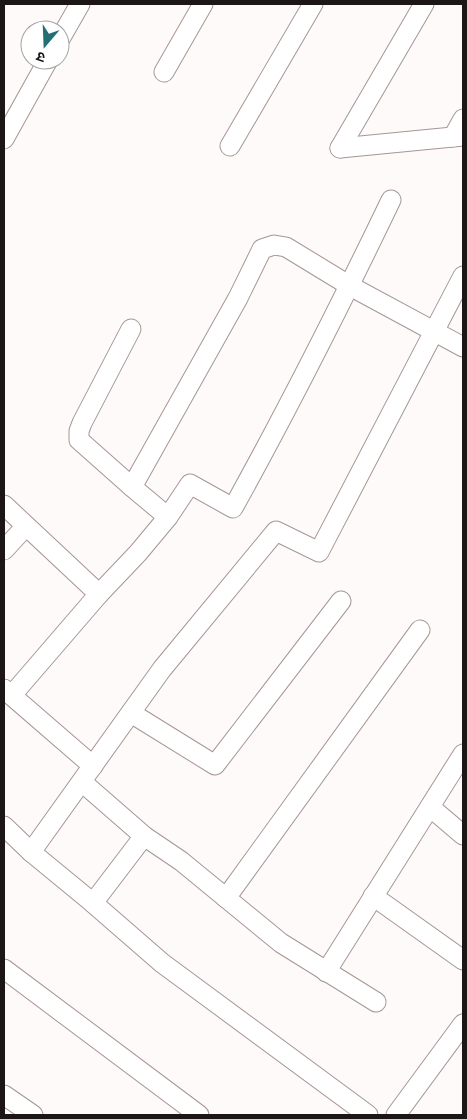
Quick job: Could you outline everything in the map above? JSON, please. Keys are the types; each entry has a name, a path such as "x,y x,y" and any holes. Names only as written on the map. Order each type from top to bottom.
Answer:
{"street":[{"path":"70,22 80,4"},
{"path":"164,72 203,4"},
{"path":"230,146 313,4"},
{"path":"424,4 340,148 458,136 463,119"},
{"path":"4,139 42,70"},
{"path":"93,766 8,692 138,553 168,517 190,484 233,508 267,447 350,286 391,200"},
{"path":"132,487 238,298 262,249 274,245 286,247 350,286 463,347"},
{"path":"32,852 162,669 276,531 319,552 463,276"},
{"path":"131,329 82,423 79,431 79,440 168,517"},
{"path":"4,506 99,594"},
{"path":"4,550 26,526"},
{"path":"131,714 215,765 341,601"},
{"path":"226,898 420,630"},
{"path":"326,972 463,754"},
{"path":"82,782 144,836 181,861 281,943 376,1002"},
{"path":"430,808 463,835"},
{"path":"4,826 162,963 368,1115"},
{"path":"93,903 144,836"},
{"path":"373,896 463,960"},
{"path":"4,969 199,1115"},
{"path":"396,1115 463,1024"},
{"path":"4,1094 33,1115"}]}
